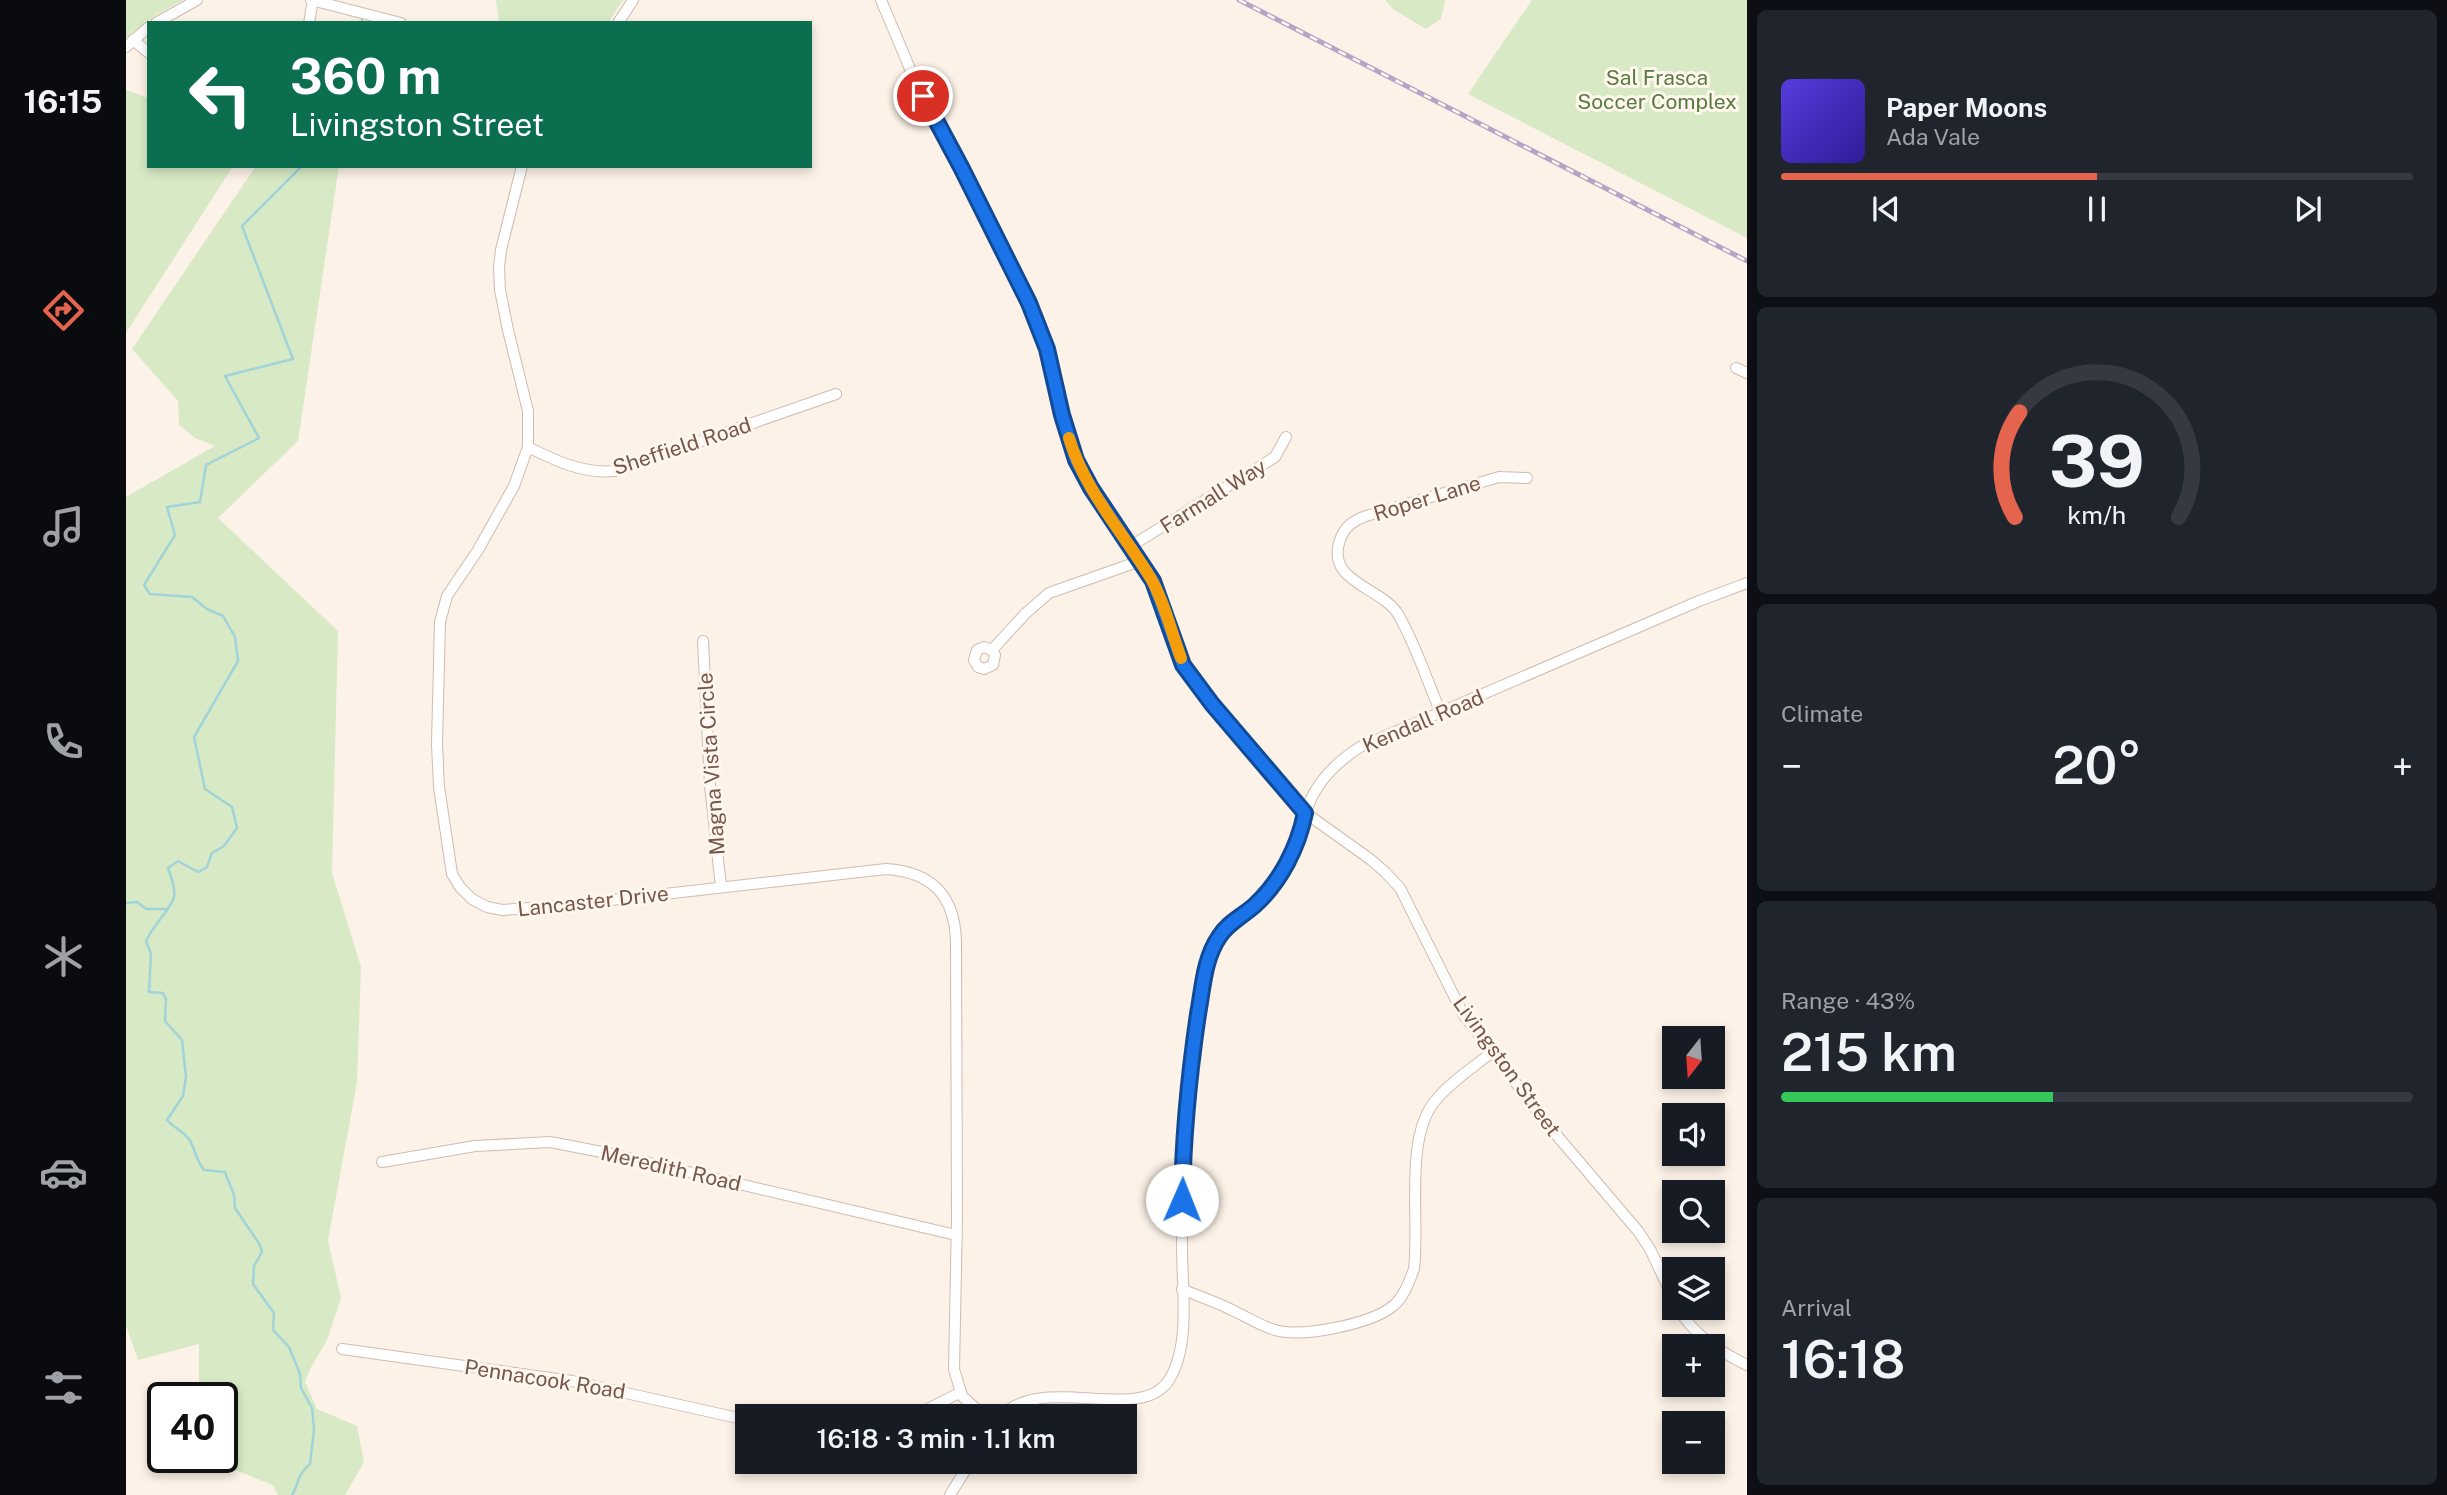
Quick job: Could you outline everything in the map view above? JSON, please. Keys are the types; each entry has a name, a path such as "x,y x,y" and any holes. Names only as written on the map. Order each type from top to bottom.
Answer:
{"street":[{"path":"160,21 197,0"},
{"path":"309,21 312,0 393,21"},
{"path":"619,21 633,0"},
{"name":"Livingston Street","path":"881,0 916,83 1029,303 1047,349 1062,415 1076,460 1091,488 1153,581 1183,665 1212,704 1305,813 1385,872 1400,888 1463,1014 1548,1125 1638,1231 1662,1274"},
{"path":"147,29 130,43 147,52"},
{"name":"Lancaster Drive","path":"522,168 499,267 500,290 508,330 528,411 528,447 514,486 478,550 447,596 440,622 437,744 439,787 452,874 472,899 487,907 502,910 886,869 914,873 926,878 946,900 956,928 954,1369 961,1392"},
{"path":"1736,368 1747,373"},
{"name":"Sheffield Road","path":"528,447 570,466 592,471 615,471 836,394"},
{"name":"Farmall Way","path":"1131,546 1275,457 1286,437"},
{"name":"Roper Lane","path":"1441,713 1408,633 1392,607 1377,593 1350,579 1341,567 1338,553 1340,539 1348,526 1366,516 1499,477 1527,478"},
{"path":"992,650 1026,613 1049,593 1140,561"},
{"name":"Kendall Road","path":"1016,1404 1046,1397 1146,1397 1167,1383 1175,1370 1183,1327 1183,1178 1187,1107 1206,965 1219,936 1227,926 1242,917 1259,901 1290,858 1300,836 1305,813 1329,771 1360,747 1699,601 1747,583"},
{"name":"Magna Vista Circle","path":"703,641 710,786 721,887"},
{"path":"1182,1289 1238,1312 1257,1324 1291,1333 1309,1333 1333,1328 1375,1316 1393,1307 1408,1286 1414,1269 1416,1151 1426,1116 1435,1101 1492,1052"},
{"name":"Meredith Road","path":"382,1162 475,1146 550,1142 600,1151 956,1234"},
{"path":"1686,1320 1701,1337 1747,1365"},
{"name":"Pennacook Road","path":"342,1349 572,1381 735,1417"},
{"path":"938,1404 961,1392 972,1404"},
{"path":"950,1495 963,1474"}],"green space":[{"path":"126,0 183,0 147,21 126,38"},
{"path":"496,0 623,0 609,21 499,21"},
{"path":"1385,0 1445,2 1441,19 1426,29 1393,9"},
{"name":"Sal Frasca Soccer Complex","path":"1532,0 1747,0 1747,238 1468,94"},
{"path":"126,90 147,97 147,168 232,168 126,333"},
{"path":"255,168 339,168 298,441 218,518 338,631 332,873 361,967 357,1082 328,1240 341,1298 327,1340 305,1382 317,1409 357,1426 364,1462 345,1495 278,1495 273,1485 238,1471 238,1382 199,1382 199,1344 138,1360 126,1325 126,497 215,446 195,438 179,425 178,401 132,349"}],"waterway":[{"path":"292,1495 300,1476 310,1464 314,1429 312,1408 301,1388 300,1374 289,1347 273,1330 274,1313 253,1284 254,1266 262,1252 235,1208 234,1195 225,1172 204,1170 189,1139 167,1120 183,1096 186,1077 182,1040 165,1021 166,999 163,993 149,992 151,954 146,941 174,897 174,886 168,868 178,861 198,872 207,867 212,853 224,846 237,828 232,807 205,789 194,737 238,661 235,637 223,616 207,609 192,597 150,594 144,585 175,535 167,507 200,502 206,465 259,438 225,376 293,359 242,226 300,168"},
{"path":"126,903 137,902 146,909 165,909"}],"railway":[{"path":"1239,0 1747,261"}],"slow traffic":[{"path":"1069,438 1076,460 1091,488 1153,581 1181,658"}],"route":[{"path":"923,96 1029,303 1047,349 1062,415 1076,460 1091,488 1153,581 1183,665 1212,704 1305,813 1300,836 1290,858 1259,901 1242,917 1227,926 1219,936 1206,965 1189,1083 1182,1200"}]}
